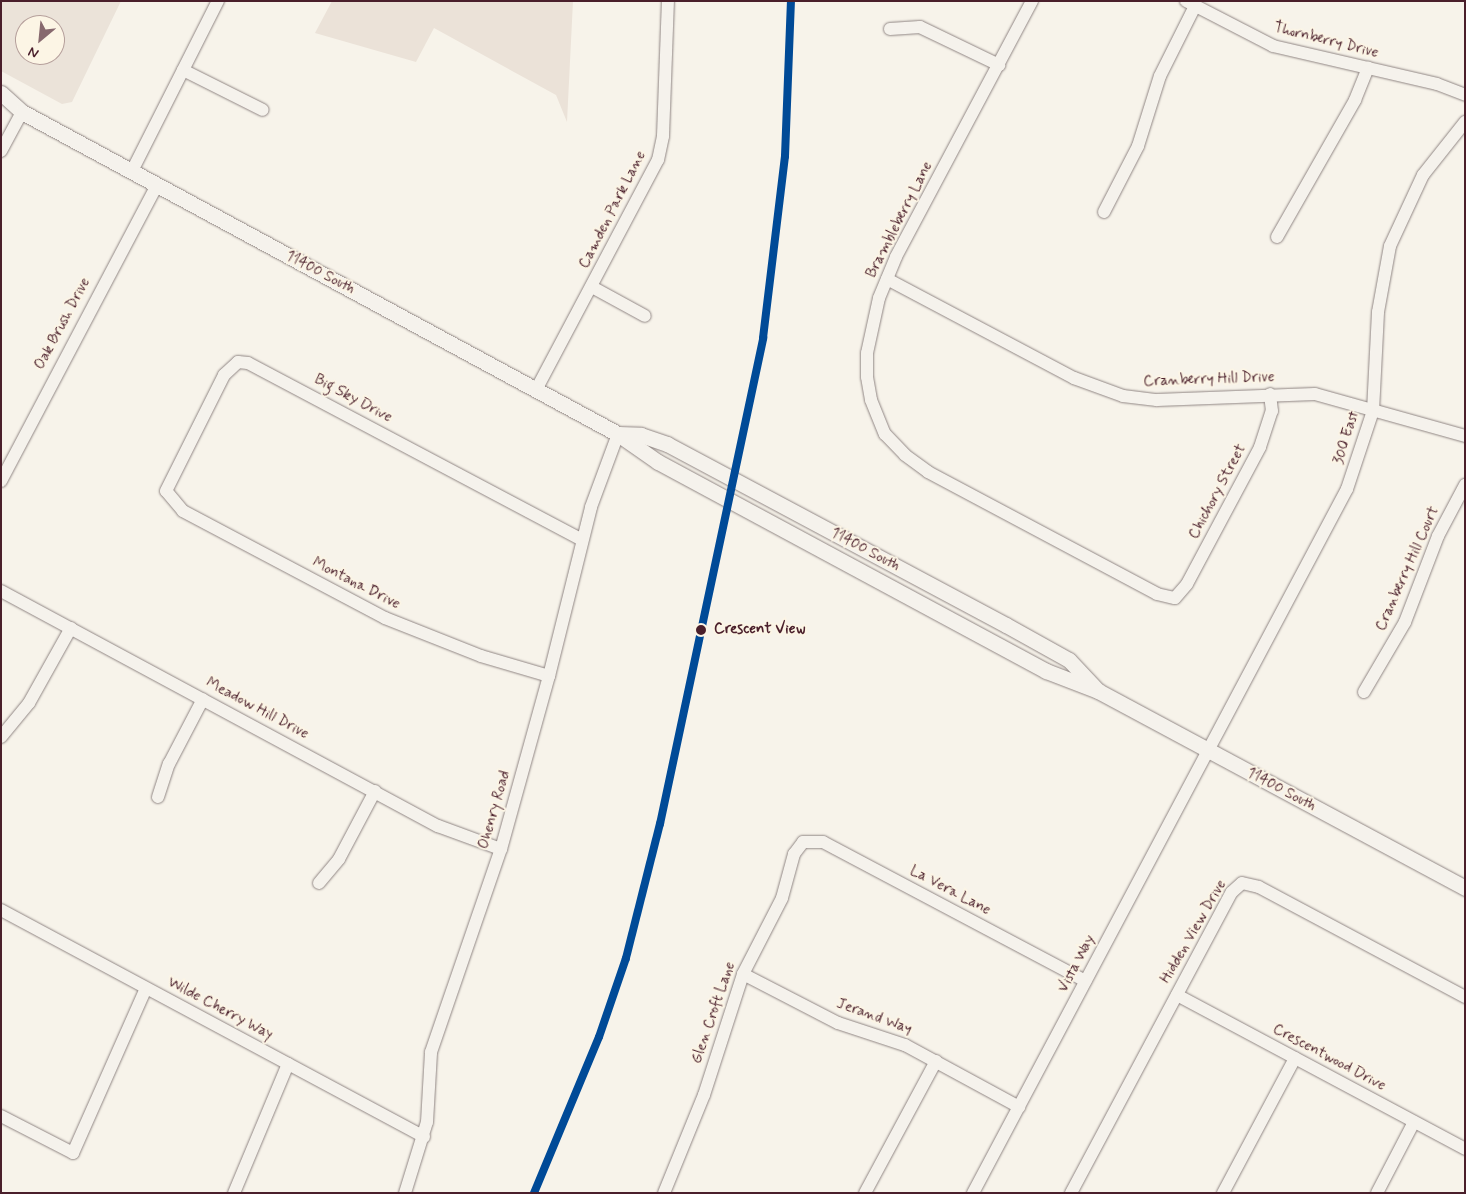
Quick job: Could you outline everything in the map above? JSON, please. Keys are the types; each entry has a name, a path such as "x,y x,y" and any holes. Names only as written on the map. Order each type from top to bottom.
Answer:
{"main road":[{"name":"11400 South","path":"1,93 22,112 618,434 658,462 1046,671 1098,691 1465,888"},
{"name":"11400 South","path":"1,107 22,112"},
{"name":"11400 South","path":"618,434 641,435 667,444 989,616 1069,660 1098,691"}],"street":[{"path":"132,172 218,1"},
{"name":"Camden Park Lane","path":"536,390 651,178 660,154 668,1"},
{"name":"Brambleberry Lane","path":"1032,1 887,279 874,317 867,377 877,417 894,445 928,472 1156,594 1175,598"},
{"path":"1104,212 1138,146 1160,76 1190,4"},
{"name":"Thornberry Drive","path":"1190,4 1273,46 1437,84 1465,96"},
{"path":"890,30 920,27 999,65"},
{"path":"1277,237 1355,100 1368,68"},
{"path":"183,70 263,110"},
{"path":"1,150 22,112"},
{"name":"300 East","path":"1209,751 1347,489 1373,410 1378,312 1390,246 1422,175 1465,122"},
{"name":"Oak Brush Drive","path":"1,481 156,185"},
{"name":"Cranberry Hill Drive","path":"887,279 1074,378 1106,392 1157,400 1270,394 1315,394 1465,436"},
{"path":"592,287 646,316"},
{"name":"Big Sky Drive","path":"166,491 224,375 238,362 248,362 582,540"},
{"name":"Chichory Street","path":"1175,598 1187,584 1260,447 1272,411 1270,394"},
{"name":"Ohenry Road","path":"405,1193 424,1137 431,1052 501,849 549,676 582,540 618,434"},
{"name":"Cranberry Hill Court","path":"1364,692 1405,622 1438,536 1465,484"},
{"name":"Montana Drive","path":"166,491 183,511 385,618 481,656 549,676"},
{"name":"Meadow Hill Drive","path":"1,591 459,835 501,849"},
{"path":"1,737 29,703 71,628"},
{"path":"158,797 169,764 203,699"},
{"name":"Vista Way","path":"973,1193 1209,751"},
{"path":"319,883 339,859 376,791"},
{"name":"La Vera Lane","path":"798,846 810,841 823,842 1086,981"},
{"name":"Glen Croft Lane","path":"664,1193 704,1095 743,974 782,898 798,846"},
{"name":"Hidden View Drive","path":"1071,1193 1232,892 1242,883 1259,887 1465,997"},
{"name":"Wilde Cherry Way","path":"1,910 424,1137"},
{"name":"Jerand Way","path":"743,974 838,1023 892,1040 936,1061 1019,1107"},
{"path":"1,1116 73,1153 146,988"},
{"name":"Crescentwood Drive","path":"1177,995 1465,1149"},
{"path":"1223,1193 1295,1058"},
{"path":"865,1193 936,1061"},
{"path":"234,1193 288,1064"},
{"path":"1377,1193 1414,1122"}],"shaded area":[{"path":"1,1 121,1 72,102 62,104 1,71"},
{"path":"332,1 573,1 567,122 556,95 434,28 416,62 315,33"}],"transit line":[{"path":"534,1193 599,1037 626,958 660,824 763,338 785,156 791,1"}],"place":[{"name":"Crescent View","path":"701,630"}]}
